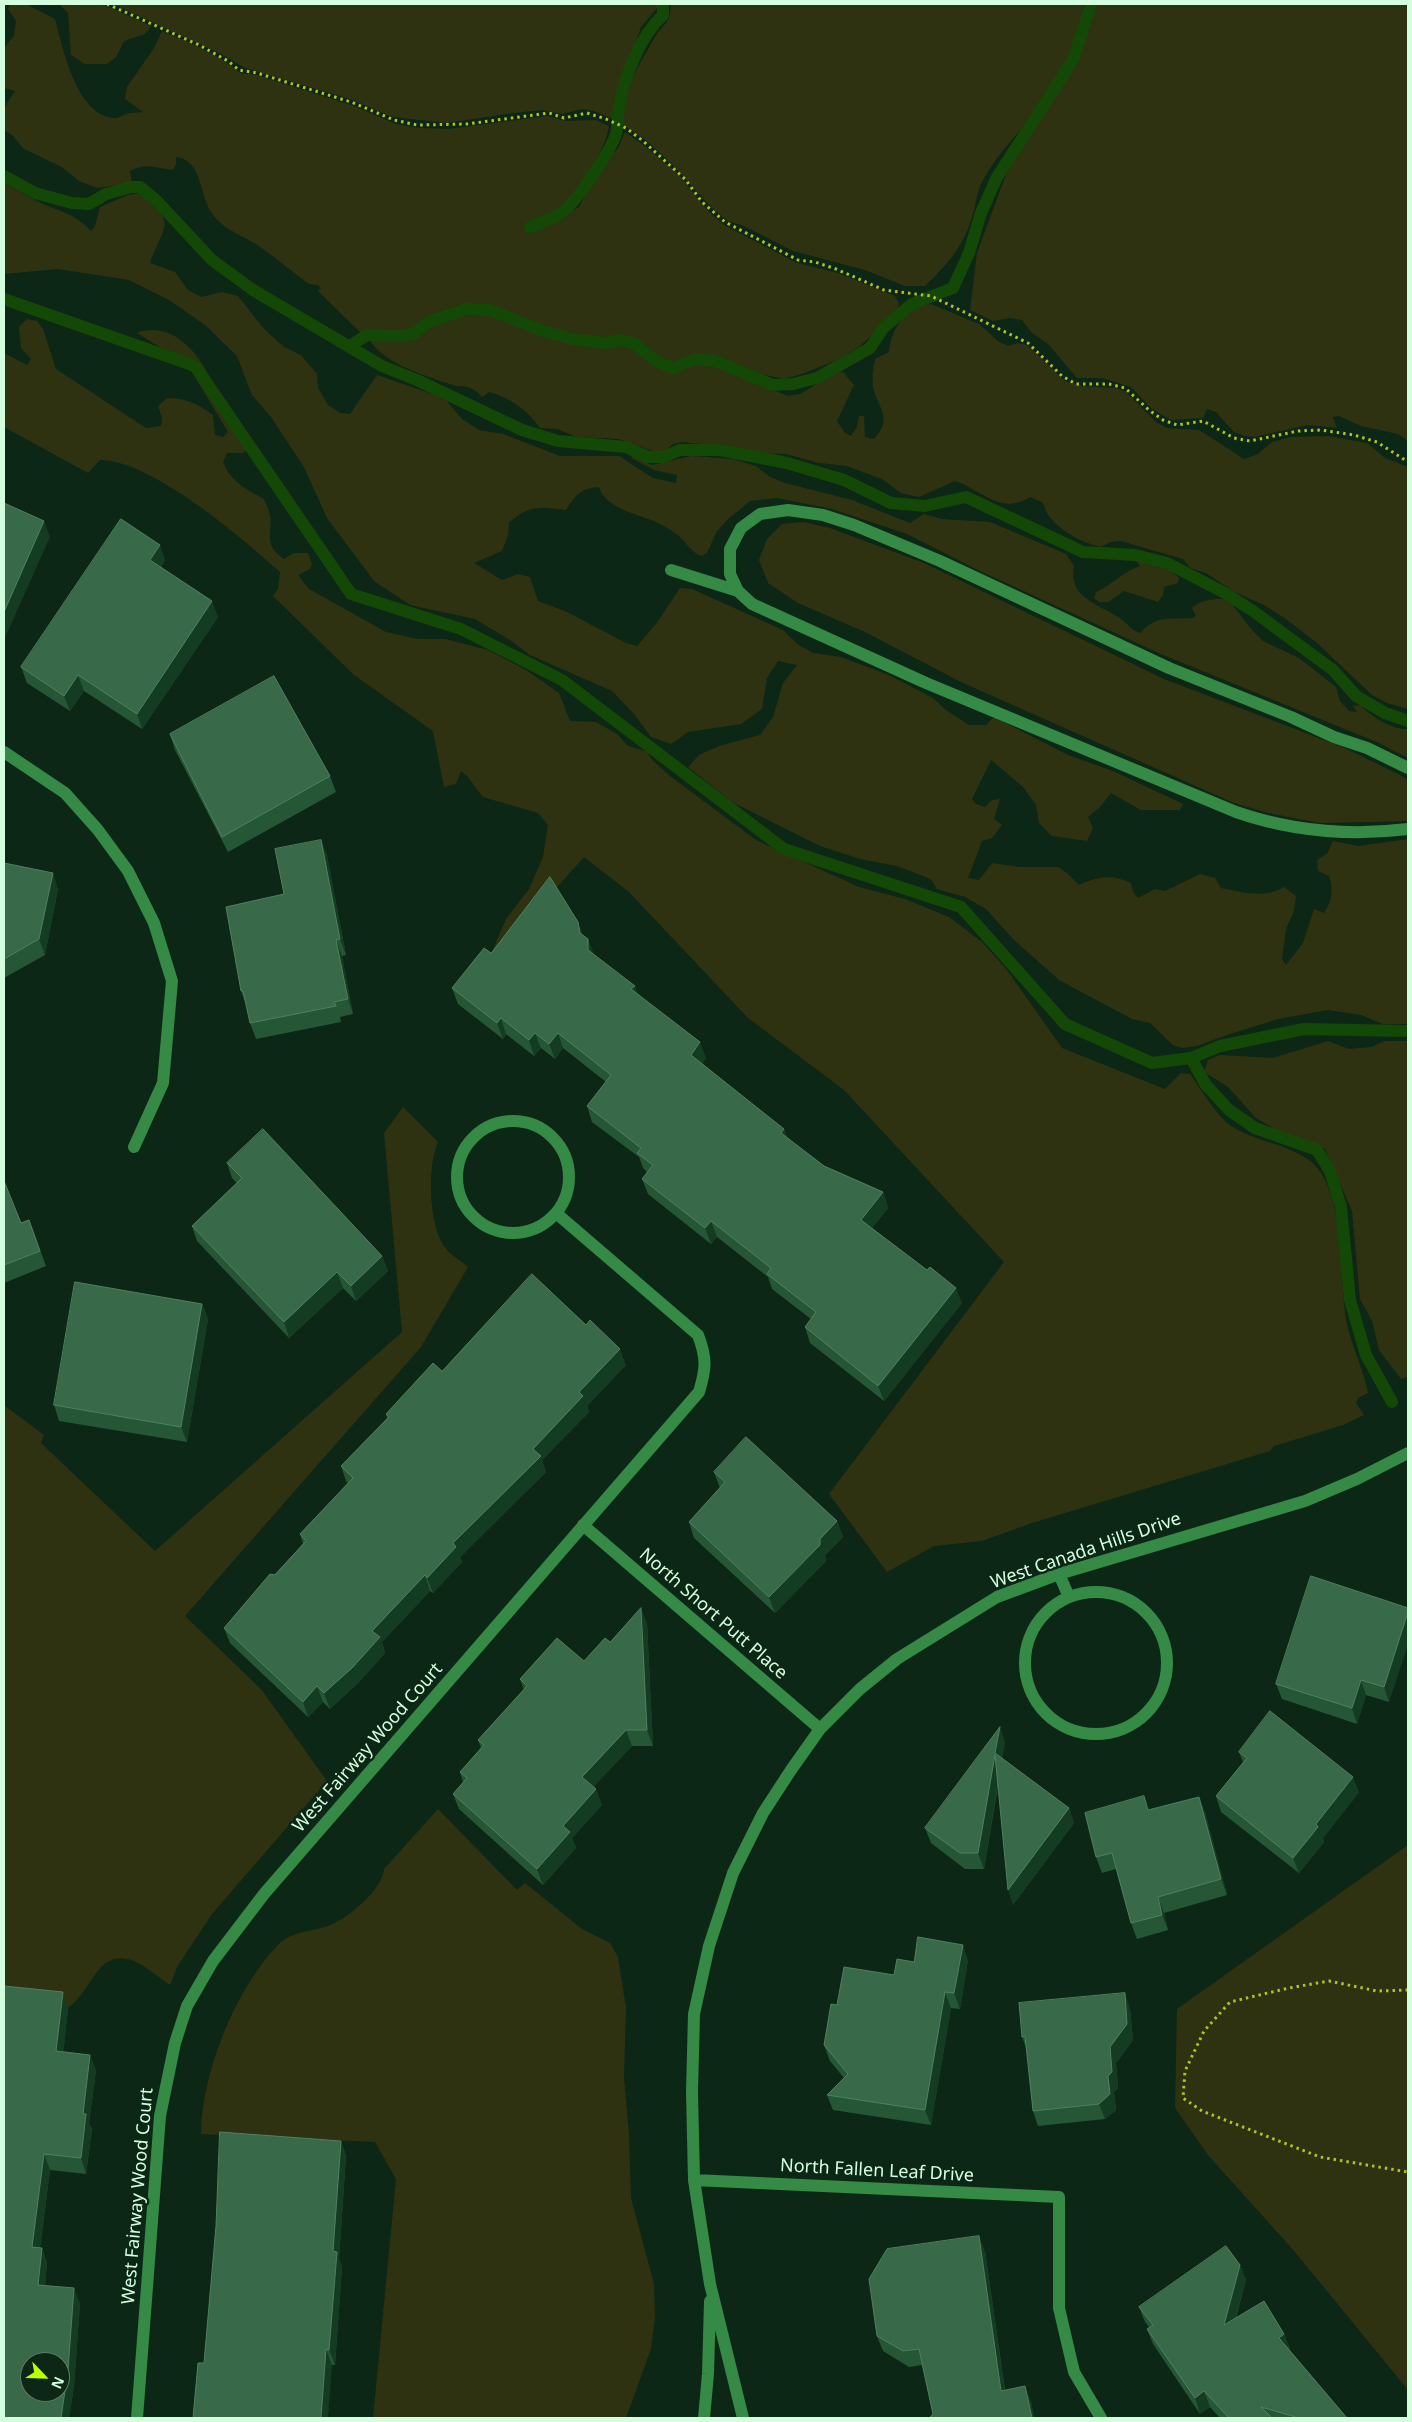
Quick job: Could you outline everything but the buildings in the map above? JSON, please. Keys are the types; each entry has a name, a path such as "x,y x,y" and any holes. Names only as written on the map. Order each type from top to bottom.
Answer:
{"street":[{"path":"1408,768 1368,748 1334,737 1169,668 940,560 854,525 823,515 788,510 760,514 740,528 730,549 730,574 738,591 752,604 926,683 1236,812 1268,823 1329,832 1408,829"},
{"path":"670,570 738,591"},
{"path":"4,752 64,793 98,830 128,871 154,924 172,981 163,1083 134,1147"},
{"path":"516,1121 533,1125 549,1134 560,1147 567,1163 568,1181 565,1198 556,1213 541,1226 523,1233 503,1233 485,1226 470,1215 460,1198 456,1178 460,1159 469,1142 482,1130 498,1123 516,1121"},
{"name":"West Fairway Wood Court","path":"137,2418 160,2116 175,2043 187,2006 213,1961 264,1894 699,1392 706,1372 704,1352 698,1335 556,1213"},
{"name":"West Canada Hills Drive","path":"743,2418 710,2284 694,2180 692,2092 694,2014 709,1946 733,1873 747,1843 791,1770 820,1729 860,1689 898,1659 997,1597 1059,1574 1305,1501 1357,1479 1408,1453"},
{"name":"North Short Putt Place","path":"584,1525 820,1729"},
{"path":"1059,1574 1069,1597"},
{"path":"1092,1592 1116,1594 1137,1604 1154,1621 1165,1643 1167,1667 1162,1690 1149,1711 1131,1726 1108,1734 1085,1734 1064,1727 1045,1713 1032,1694 1025,1672 1026,1649 1034,1627 1049,1610 1069,1597 1092,1592"},
{"name":"North Fallen Leaf Drive","path":"694,2180 1059,2197 1058,2308 1074,2372 1101,2418"},
{"name":"West Canada Hills Drive","path":"704,2418 708,2374 710,2284"}],"path":[{"path":"107,4 199,45 228,61 238,70 257,73 351,102 394,120 417,125 467,124 549,113 564,118 587,113 606,119 626,128 643,141 685,179 702,202 725,222 798,260 815,262 836,269 884,290 930,296 1028,343 1062,376 1076,384 1092,382 1125,388 1156,415 1177,425 1202,421 1234,438 1250,441 1298,431 1321,430 1354,435 1377,442 1408,462"},
{"path":"1408,1990 1377,1990 1329,1981 1230,2002 1204,2031 1184,2071 1183,2098 1202,2111 1320,2157 1408,2172"}],"green space":[{"path":"10,4 26,4 55,19 67,62 80,93 89,105 100,114 113,118 129,113 143,112 125,99 127,87 154,48 162,31 195,45 223,60 240,73 257,75 354,106 396,124 420,128 449,129 547,116 565,121 596,120 609,126 602,149 596,160 574,193 557,210 531,227 547,224 579,207 596,173 618,148 625,132 645,146 679,175 708,211 724,225 797,263 838,273 895,296 899,304 897,312 859,347 837,360 784,379 761,374 726,360 694,354 677,362 665,362 630,338 580,338 552,330 490,305 456,306 429,317 417,329 410,332 363,335 318,291 321,288 318,285 309,284 256,244 219,222 210,210 195,170 184,159 176,157 176,165 172,170 151,166 135,168 130,171 132,183 97,188 79,181 62,167 24,149 12,135 4,130 4,108 15,91 4,88 4,48 14,36 16,21 8,9"},
{"path":"59,4 102,4 151,26 145,34 124,41 116,57 107,64 85,64 71,55 68,13"},
{"path":"113,4 658,4 658,7 641,27 626,71 613,119 594,111 582,109 562,114 543,110 513,113 446,123 393,117 350,99 245,68 219,53"},
{"path":"671,4 1084,4 1073,48 1062,73 1047,98 999,155 986,174 981,184 969,227 959,246 947,263 925,286 905,286 865,270 793,251 744,226 728,221 711,207 674,166 647,141 621,123 624,100 632,78 655,37 668,19"},
{"path":"1097,4 1408,4 1408,441 1398,434 1361,426 1339,416 1333,417 1337,428 1308,425 1254,437 1234,432 1216,412 1207,409 1203,418 1171,420 1152,409 1131,387 1102,378 1077,378 1048,344 1032,333 1022,320 1010,318 993,321 970,310 977,253 1014,153 1079,56"},
{"path":"4,183 38,202 75,218 91,231 95,226 100,207 128,195 140,193 160,211 164,218 163,232 150,263 175,272 188,290 201,297 222,292 238,296 263,328 284,347 301,355 317,374 318,388 328,405 340,413 350,414 377,375 444,398 462,419 479,430 503,434 560,456 619,456 653,478 676,483 677,475 654,470 631,458 633,456 652,465 691,456 733,459 756,466 770,477 785,483 852,500 910,523 924,514 942,519 990,522 1066,554 1074,566 1073,577 1075,586 1080,593 1140,633 1158,620 1193,618 1196,616 1192,608 1204,601 1228,599 1263,641 1299,658 1336,687 1340,701 1349,711 1357,712 1353,706 1360,705 1370,714 1388,725 1408,729 1408,758 1379,743 1161,654 980,571 907,534 832,509 777,498 750,501 717,531 707,553 702,556 693,551 681,538 670,530 658,523 616,506 608,501 599,487 593,487 580,493 572,500 566,510 536,508 516,517 509,523 508,536 502,551 474,563 502,580 518,574 530,577 538,601 567,612 626,643 637,646 656,624 680,588 692,589 783,630 797,644 813,653 841,657 889,675 933,698 946,710 969,725 986,725 994,717 1068,755 1113,771 1183,804 1180,810 1141,810 1111,793 1100,807 1088,817 1093,828 1087,841 1052,836 1039,823 1036,805 1023,787 991,760 972,799 976,804 985,807 992,800 1000,799 994,819 1002,825 992,838 982,841 968,878 979,880 992,863 1020,867 1058,867 1079,885 1099,878 1118,878 1131,883 1133,892 1138,898 1155,889 1165,891 1200,874 1215,878 1221,888 1245,893 1268,893 1284,887 1296,896 1294,911 1286,929 1282,959 1286,965 1303,943 1314,909 1324,913 1329,904 1332,891 1331,881 1329,876 1318,871 1317,860 1327,854 1333,841 1358,846 1408,839 1408,1024 1383,1024 1361,1015 1328,1010 1278,1019 1197,1046 1182,1048 1173,1045 1150,1023 1132,1019 1059,980 1014,940 986,909 965,897 937,889 931,879 897,866 860,859 820,846 732,802 688,767 699,755 719,746 760,735 773,717 783,683 797,665 778,661 767,678 762,709 741,724 688,732 671,744 651,737 634,714 612,691 530,655 510,640 475,619 410,605 374,581 327,518 304,467 271,417 252,395 237,356 205,325 169,300 129,280 58,269 4,274"},
{"path":"931,304 979,324 999,342 1009,346 1017,343 1027,345 1065,381 1082,386 1116,388 1126,392 1156,422 1167,428 1199,430 1244,459 1258,454 1272,442 1291,437 1328,436 1367,443 1385,458 1408,467 1408,709 1387,703 1372,695 1317,643 1286,619 1264,605 1235,592 1206,573 1190,568 1183,559 1121,541 1110,542 1101,547 1087,543 1060,527 1048,515 1042,502 1030,497 1009,504 991,499 955,481 919,497 901,493 882,479 847,466 819,463 786,454 748,453 720,446 682,442 673,444 666,450 658,453 619,439 576,437 558,429 540,428 524,410 496,394 489,392 482,397 470,388 456,386 394,362 383,355 368,337 405,339 436,323 458,316 489,313 565,339 600,344 626,344 665,368 675,369 691,364 717,362 747,380 788,396 800,394 835,373 843,372 854,385 837,421 845,433 851,436 857,427 859,416 864,416 865,437 874,439 883,425 884,419 873,387 875,359 889,352 893,335 901,320 907,314 914,309"},
{"path":"27,319 37,321 43,329 56,369 146,428 161,426 162,418 158,406 167,398 174,398 192,402 213,415 215,435 223,437 228,432 189,367 137,333 150,330 162,331 173,335 192,350 206,371 216,394 237,421 247,441 247,449 243,453 227,453 223,462 226,469 240,484 264,499 270,515 271,544 277,553 284,559 294,553 308,553 312,564 310,569 298,575 309,589 386,632 417,639 445,639 488,650 526,670 559,693 570,721 596,722 617,734 628,746 646,751 653,761 670,776 756,840 859,887 905,899 949,917 982,942 1007,970 1062,1048 1165,1089 1181,1073 1190,1074 1214,1108 1230,1125 1239,1131 1291,1150 1310,1161 1322,1174 1336,1213 1347,1324 1368,1393 1358,1398 1356,1403 1364,1415 1343,1425 1274,1446 1270,1451 1032,1523 982,1541 934,1546 887,1572 829,1494 1004,1262 844,1090 748,1018 629,892 584,857 489,963 506,919 529,889 543,857 548,825 538,813 483,797 461,771 456,784 444,787 433,731 354,675 273,596 278,589 280,572 243,540 195,503 169,486 121,463 100,460 88,473 4,427 4,353 27,365 31,359 21,348 19,327"},
{"path":"804,522 830,528 924,563 1164,679 1345,748 1400,775 1408,780 1408,821 1320,823 1268,813 1234,803 961,682 865,632 798,603 768,583 759,560 767,539 782,524"},
{"path":"1136,561 1165,567 1179,578 1178,583 1164,587 1163,595 1158,602 1124,591 1108,602 1099,602 1094,598 1096,592 1140,566"},
{"path":"1328,1041 1349,1049 1371,1047 1385,1041 1408,1041 1408,1377 1401,1379 1379,1350 1372,1321 1360,1299 1352,1211 1325,1149 1277,1130 1256,1118 1228,1087 1204,1072 1208,1060 1220,1055 1273,1058"},
{"path":"403,1107 438,1142 434,1152 431,1181 431,1197 436,1228 447,1250 468,1267 421,1347 185,1616 261,1689 327,1781 212,1914 177,1967 170,1985 134,1961 115,1959 106,1963 97,1972 81,1995 68,2008 4,2000 4,1405 44,1435 41,1443 155,1551 402,1332 384,1133"},
{"path":"438,1809 517,1890 525,1883 582,1929 610,1943 618,1957 626,2008 624,2078 629,2134 631,2198 654,2284 655,2317 651,2349 626,2418 373,2418 396,2179 375,2142 201,2134 207,2085 214,2060 234,2010 261,1965 282,1941 295,1934 331,1925 347,1916 364,1902 378,1885 384,1869"},
{"path":"1408,1845 1408,2390 1295,2252 1208,2155 1175,2108 1177,2009"}],"waterway":[{"path":"530,227 554,217 567,208 587,184 602,161 616,134 621,96 629,70 640,45 663,15 663,4"},
{"path":"350,346 367,335 401,336 415,333 429,322 466,309 490,310 543,331 573,339 604,343 620,340 633,343 658,362 673,368 695,359 715,361 773,385 793,384 817,378 870,348 884,327 912,304 953,288 969,253 981,213 997,177 1073,60 1091,4"},
{"path":"4,176 35,193 72,203 89,204 106,194 131,187 140,187 157,201 212,260 253,290 382,366 419,381 522,430 558,441 626,447 648,457 663,457 680,450 720,450 787,463 844,480 891,503 925,506 966,497 1083,552 1135,555 1167,563 1225,593 1253,611 1333,670 1356,696 1385,713 1408,721"},
{"path":"4,299 195,366 351,594 461,629 562,680 784,849 961,907 1065,1024 1152,1063 1191,1058 1220,1046 1304,1029 1408,1031"},
{"path":"1191,1058 1206,1085 1229,1110 1255,1128 1317,1150 1330,1171 1341,1207 1350,1300 1366,1355 1392,1402"}]}
